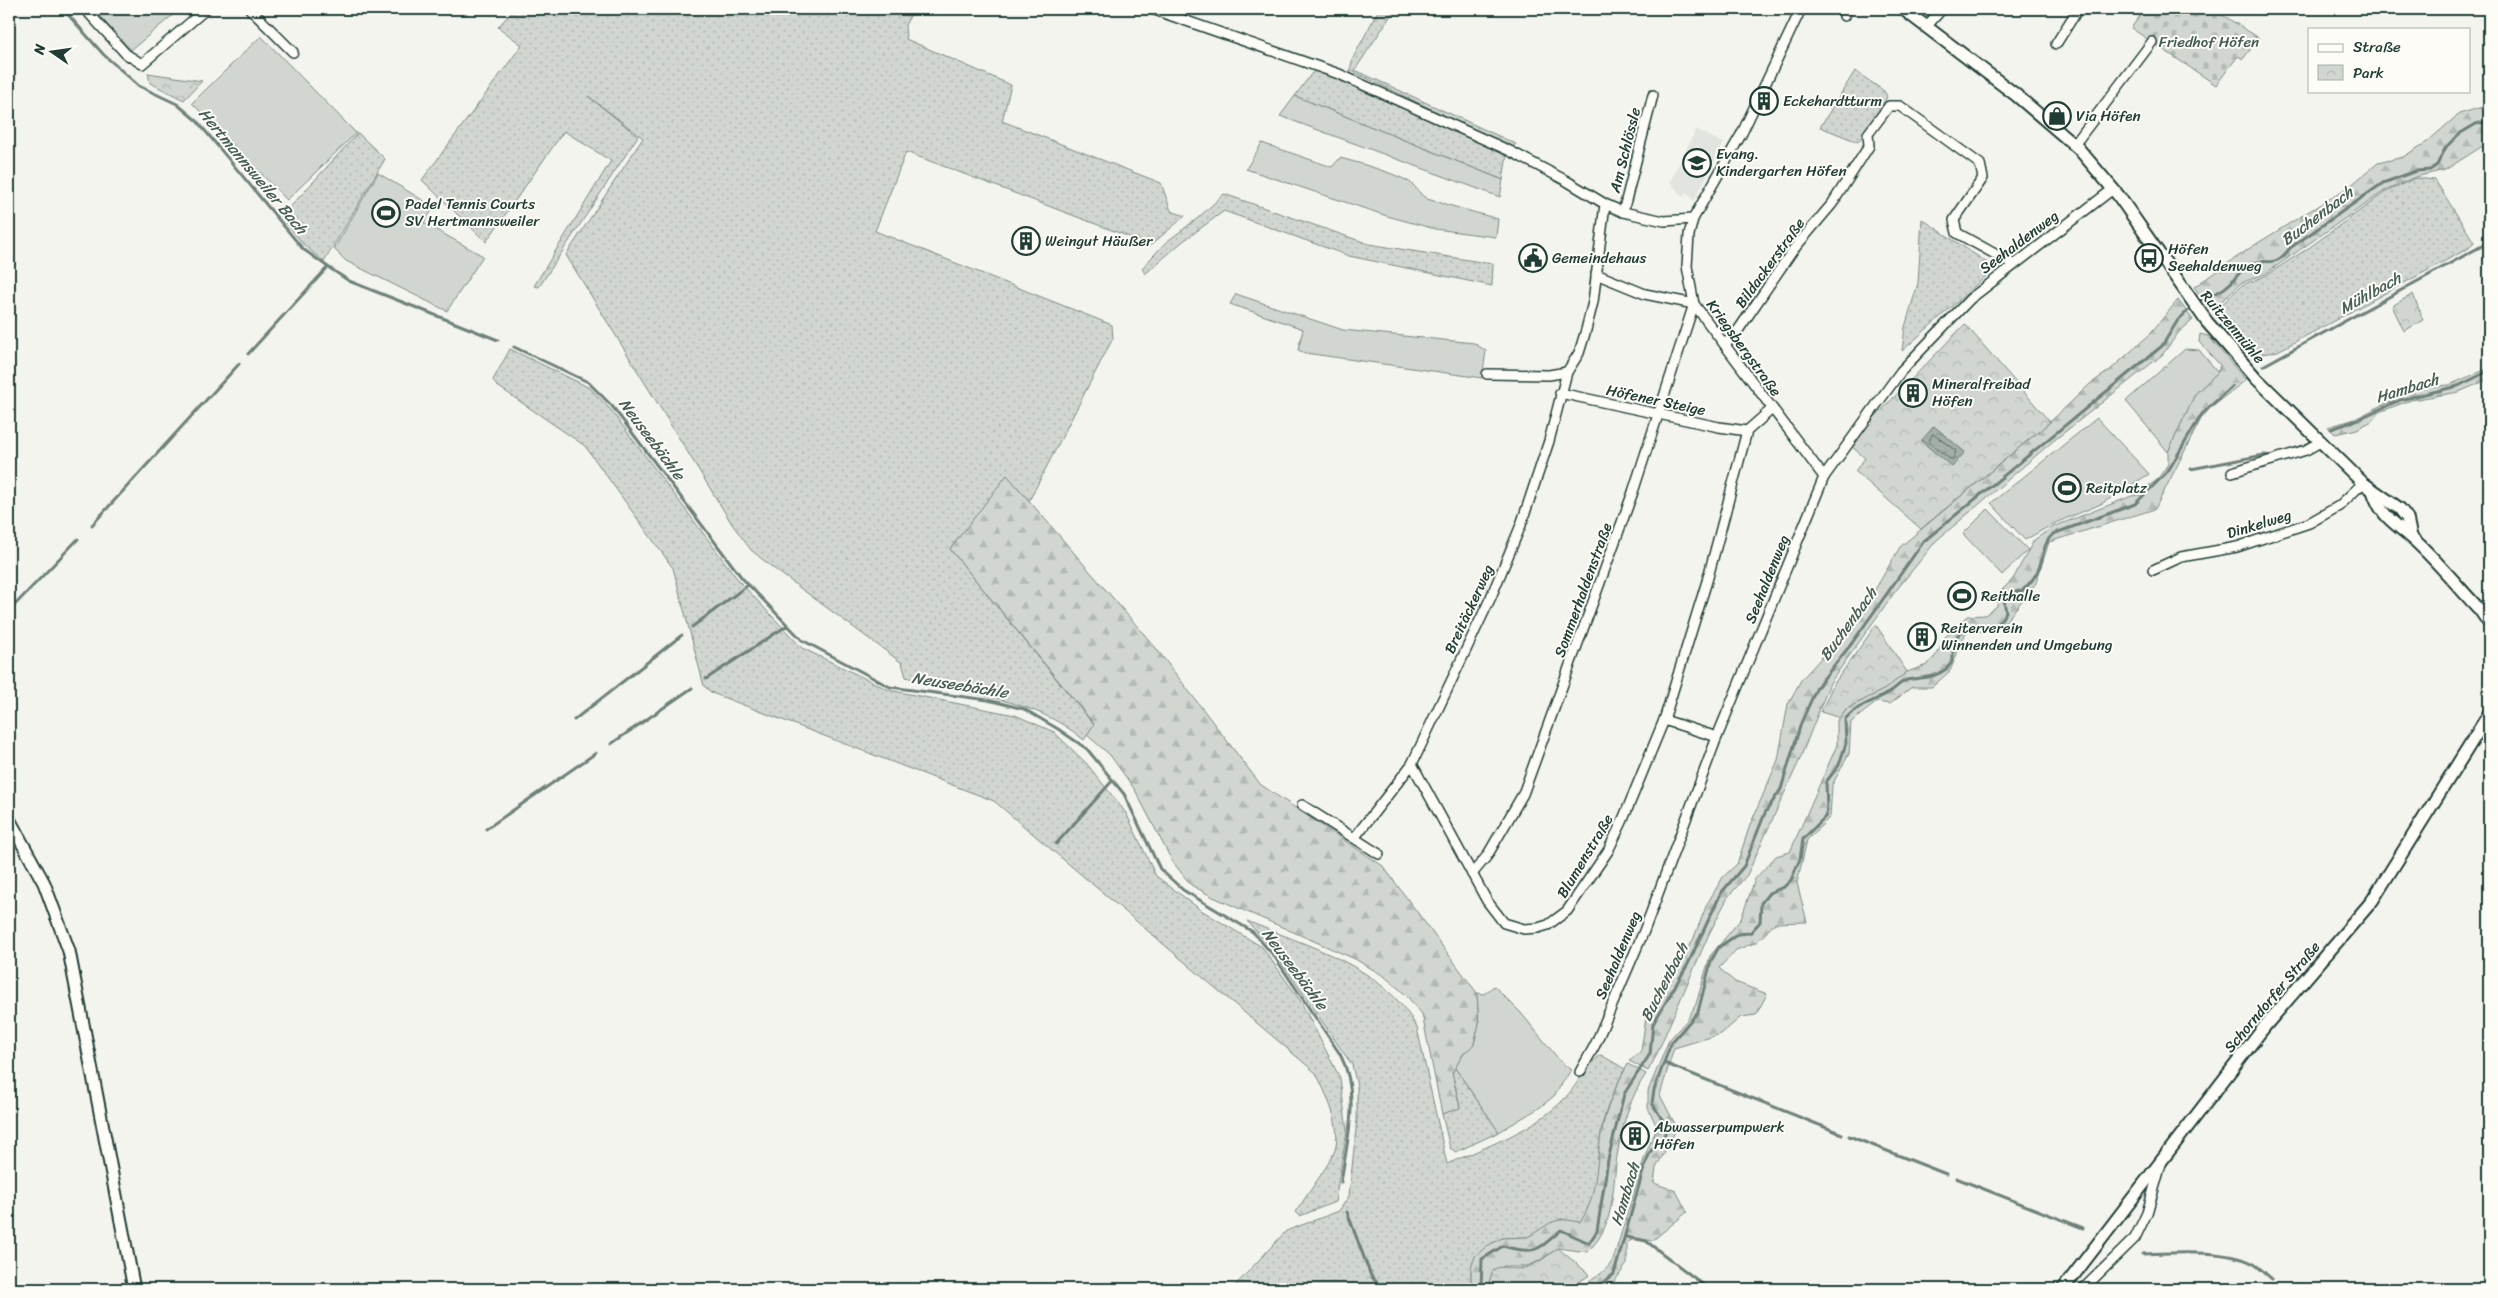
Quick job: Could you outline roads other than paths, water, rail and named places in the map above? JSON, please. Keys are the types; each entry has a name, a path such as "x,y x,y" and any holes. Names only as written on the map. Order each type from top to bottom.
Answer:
{"street":[{"path":"85,9 126,54 142,64 206,9"},
{"path":"250,9 293,52"},
{"path":"1152,9 1339,74 1510,151 1605,204 1623,212 1664,221 1693,219"},
{"name":"Kriegsbergstraße","path":"1801,9 1742,133 1693,219 1689,236 1687,266 1694,304 1824,477"},
{"name":"Ruitzenmühle","path":"1903,9 2016,95 2074,145 2116,192 2198,311 2256,378 2368,487 2384,496 2400,509 2407,518 2411,537 2485,613"},
{"path":"1926,27 1942,9"},
{"path":"2056,44 2078,9"},
{"path":"2074,145 2152,42"},
{"name":"Am Schlössle","path":"1623,212 1653,94"},
{"name":"Bildackerstraße","path":"1724,345 1740,329 1793,250 1832,204 1869,146 1868,134 1889,106 1900,106 1980,164 1983,178 1954,220 1957,233 2013,264"},
{"name":"Seehaldenweg","path":"1580,1072 1595,1045 1644,931 1717,737 1824,477 1901,371 1970,299 2013,264 2116,192"},
{"name":"Breitäckerweg","path":"1355,837 1412,764 1491,598 1521,525 1549,441 1567,372 1579,353 1586,330 1596,274 1605,204"},
{"path":"1596,274 1645,294 1694,304"},
{"name":"Sommerhaldenstraße","path":"1472,874 1486,856 1524,794 1633,492 1694,304"},
{"path":"1487,374 1548,375 1567,372"},
{"name":"Höfener Steige","path":"1560,393 1719,428 1747,431"},
{"path":"1747,431 1772,409"},
{"name":"Blumenstraße","path":"1412,764 1491,907 1504,923 1524,929 1548,925 1558,919 1583,889 1608,851 1664,720 1710,572 1747,431"},
{"path":"2232,472 2306,450 2322,441"},
{"name":"Dinkelweg","path":"2153,570 2181,556 2237,547 2309,523 2368,487"},
{"path":"2485,613 2489,623"},
{"name":"Schorndorfer Straße","path":"2063,1289 2265,1026 2372,901 2489,714"},
{"path":"1664,720 1717,737"},
{"path":"1302,805 1379,854"},
{"path":"9,819 44,883 69,951 134,1289"},
{"path":"2082,1289 2135,1238 2147,1213 2164,1156"}],"water":[{"path":"1934,426 1965,452 1952,467 1921,441"}],"waterway":[{"name":"Hertmannsweiler Bach","path":"63,9 104,55 139,86 177,104 197,121 303,249 349,281 498,340"},
{"name":"Buchenbach","path":"2197,303 2224,289 2249,265 2255,262 2270,262 2279,259 2290,248 2383,183 2416,171 2430,170 2437,165 2446,147 2459,134 2476,124 2489,121"},
{"name":"Mühlbach","path":"2263,366 2489,242"},
{"path":"248,354 328,267"},
{"name":"Buchenbach","path":"1481,1289 1482,1259 1503,1246 1522,1250 1535,1249 1541,1247 1561,1230 1589,1243 1597,1231 1608,1160 1624,1094 1650,1054 1653,1024 1688,964 1721,893 1744,866 1765,813 1781,789 1801,723 1817,687 1852,643 1924,541 2162,346 2178,320 2192,307"},
{"name":"Neuseebächle","path":"514,347 588,382 612,406 742,578 802,640 890,687 988,700 1024,709 1087,749 1124,794 1160,869 1183,890 1253,932 1274,956 1340,1054 1350,1085 1351,1101 1349,1134 1341,1182"},
{"path":"92,525 239,364"},
{"name":"Hambach","path":"2331,429 2352,422 2400,400 2458,386 2489,371"},
{"name":"Hambach","path":"1591,1289 1597,1288 1614,1274 1643,1171 1650,1152 1664,1136 1667,1127 1652,1103 1654,1090 1671,1043 1698,1012 1711,961 1719,947 1738,934 1750,933 1760,922 1761,903 1769,893 1784,887 1791,880 1800,859 1803,839 1825,817 1827,811 1826,782 1839,765 1846,743 1845,719 1854,711 1888,693 1904,681 1933,676 1947,668 1951,663 1954,641 1958,635 1976,624 1988,626 1998,624 2006,612 2004,600 2011,592 2022,591 2030,583 2039,568 2045,545 2053,534 2135,504 2168,471 2202,414 2232,386"},
{"name":"Hambach","path":"2191,469 2264,455 2274,456"},
{"path":"9,611 78,539"},
{"path":"692,627 748,585"},
{"path":"706,679 788,625"},
{"path":"574,720 682,635"},
{"path":"611,744 692,688"},
{"path":"486,829 596,753"},
{"path":"1056,844 1113,780"},
{"path":"1664,1063 1842,1134"},
{"path":"1849,1136 1946,1174"},
{"path":"1956,1178 2083,1228"},
{"name":"Neuseebächle","path":"1347,1212 1371,1276 1383,1289"},
{"path":"1626,1237 1646,1241 1709,1289"},
{"path":"2142,1254 2199,1253 2229,1256 2254,1264 2272,1279"}],"place":[{"name":"Eckehardtturm","path":"1764,101"},
{"name":"Via Höfen","path":"2057,116"},
{"name":"Evang. Kindergarten Höfen","path":"1697,163"},
{"name":"Padel Tennis Courts SV Hertmannsweiler","path":"386,213"},
{"name":"Weingut Häußer","path":"1026,241"},
{"name":"Gemeindehaus","path":"1533,258"},
{"name":"Höfen Seehaldenweg","path":"2149,258"},
{"name":"Mineralfreibad Höfen","path":"1913,393"},
{"name":"Reitplatz","path":"2067,488"},
{"name":"Reithalle","path":"1962,596"},
{"name":"Reiterverein Winnenden und Umgebung","path":"1922,637"},
{"name":"Abwasserpumpwerk Höfen","path":"1635,1136"}],"park label":[{"name":"Friedhof Höfen","path":"2209,42"}]}
